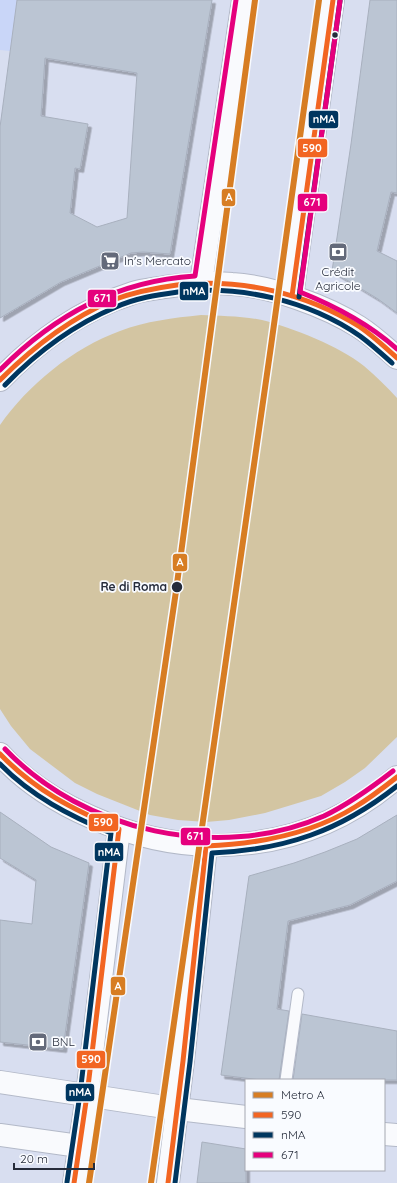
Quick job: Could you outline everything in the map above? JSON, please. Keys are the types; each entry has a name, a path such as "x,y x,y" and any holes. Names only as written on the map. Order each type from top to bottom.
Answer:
{"main road":[{"path":"201,283 243,0"},
{"path":"292,296 333,0"},
{"path":"0,379 31,351 68,324 102,306 121,297 145,290 201,283 244,285 292,296 323,309 359,327 397,358"},
{"path":"0,754 21,775 47,795 78,811 119,829 177,842 206,846 251,844 287,837 311,829 332,820 353,808 379,792 397,777"},
{"path":"74,1183 119,829"},
{"path":"168,1183 178,1109 206,846"},
{"path":"0,1082 178,1109 245,1117"},
{"path":"385,1134 397,1135"},
{"path":"0,1135 79,1146"}],"lane":[{"path":"286,1079 298,994"}],"shaded area":[{"path":"0,0 17,0 10,51 0,50"},
{"path":"201,315 262,320 315,338 342,352 364,366 397,398 397,737 365,768 321,796 265,813 229,820 206,822 178,820 150,815 97,794 75,783 30,749 11,726 0,709 0,425 11,410 38,382 53,369 85,347 120,331 150,322"}],"building":[{"path":"17,0 212,0 170,254 143,252 131,253 61,282 0,318 0,127","holes":["45,58 137,73 127,218 97,227 70,213 75,168 80,169 88,124 41,116"]},
{"path":"370,0 397,0 397,193 391,192 377,251 397,261 397,313 378,299 332,271"},
{"path":"0,812 51,847 89,863 63,1049 0,1042 0,920 32,924 36,880 0,858"},
{"path":"397,815 397,881 350,905 288,921 277,1009 289,1011 279,1079 253,1079 221,1075 249,876 294,863 357,839"},
{"path":"302,1014 397,1031 397,1080 293,1079"},
{"path":"202,1142 245,1149 246,1183 197,1183"}],"metro line":[{"name":"A","path":"89,1183 176,591 255,0"},
{"name":"A","path":"151,1183 319,0"}],"transit line":[{"name":"671","path":"0,370 21,350 43,333 65,317 88,304 113,293 139,285 166,279 195,276 236,0"},
{"name":"590","path":"292,296 333,0"},
{"name":"nMA","path":"299,297 340,1"},
{"name":"671","path":"340,1 300,292 326,303 363,323 397,349"},
{"name":"590","path":"0,380 25,356 52,335 81,316 113,300 161,287 201,283 249,286 295,297 318,305 360,327 397,358"},
{"name":"nMA","path":"5,385 30,361 56,340 100,314 131,301 146,297 201,290 249,293 296,304 340,323 360,336 392,363"},
{"name":"671","path":"5,749 37,778 73,801 113,819 155,831 198,837 241,837 283,830 324,816 360,795 393,771"},
{"name":"590","path":"0,754 27,779 55,798 119,829 87,1095 74,1183"},
{"name":"nMA","path":"0,764 25,786 52,804 81,820 111,833 80,1094 67,1182"},
{"name":"590","path":"168,1183 183,1061 206,846 264,840 320,825 361,804 397,777"},
{"name":"nMA","path":"175,1183 190,1062 212,853 264,848 310,835 333,826 354,815 376,802 397,786"}],"place":[{"name":"Crédit Agricole","path":"338,252"},
{"name":"In's Mercato","path":"110,261"},
{"name":"Re di Roma","path":"177,587"},
{"name":"BNL","path":"38,1042"}]}
